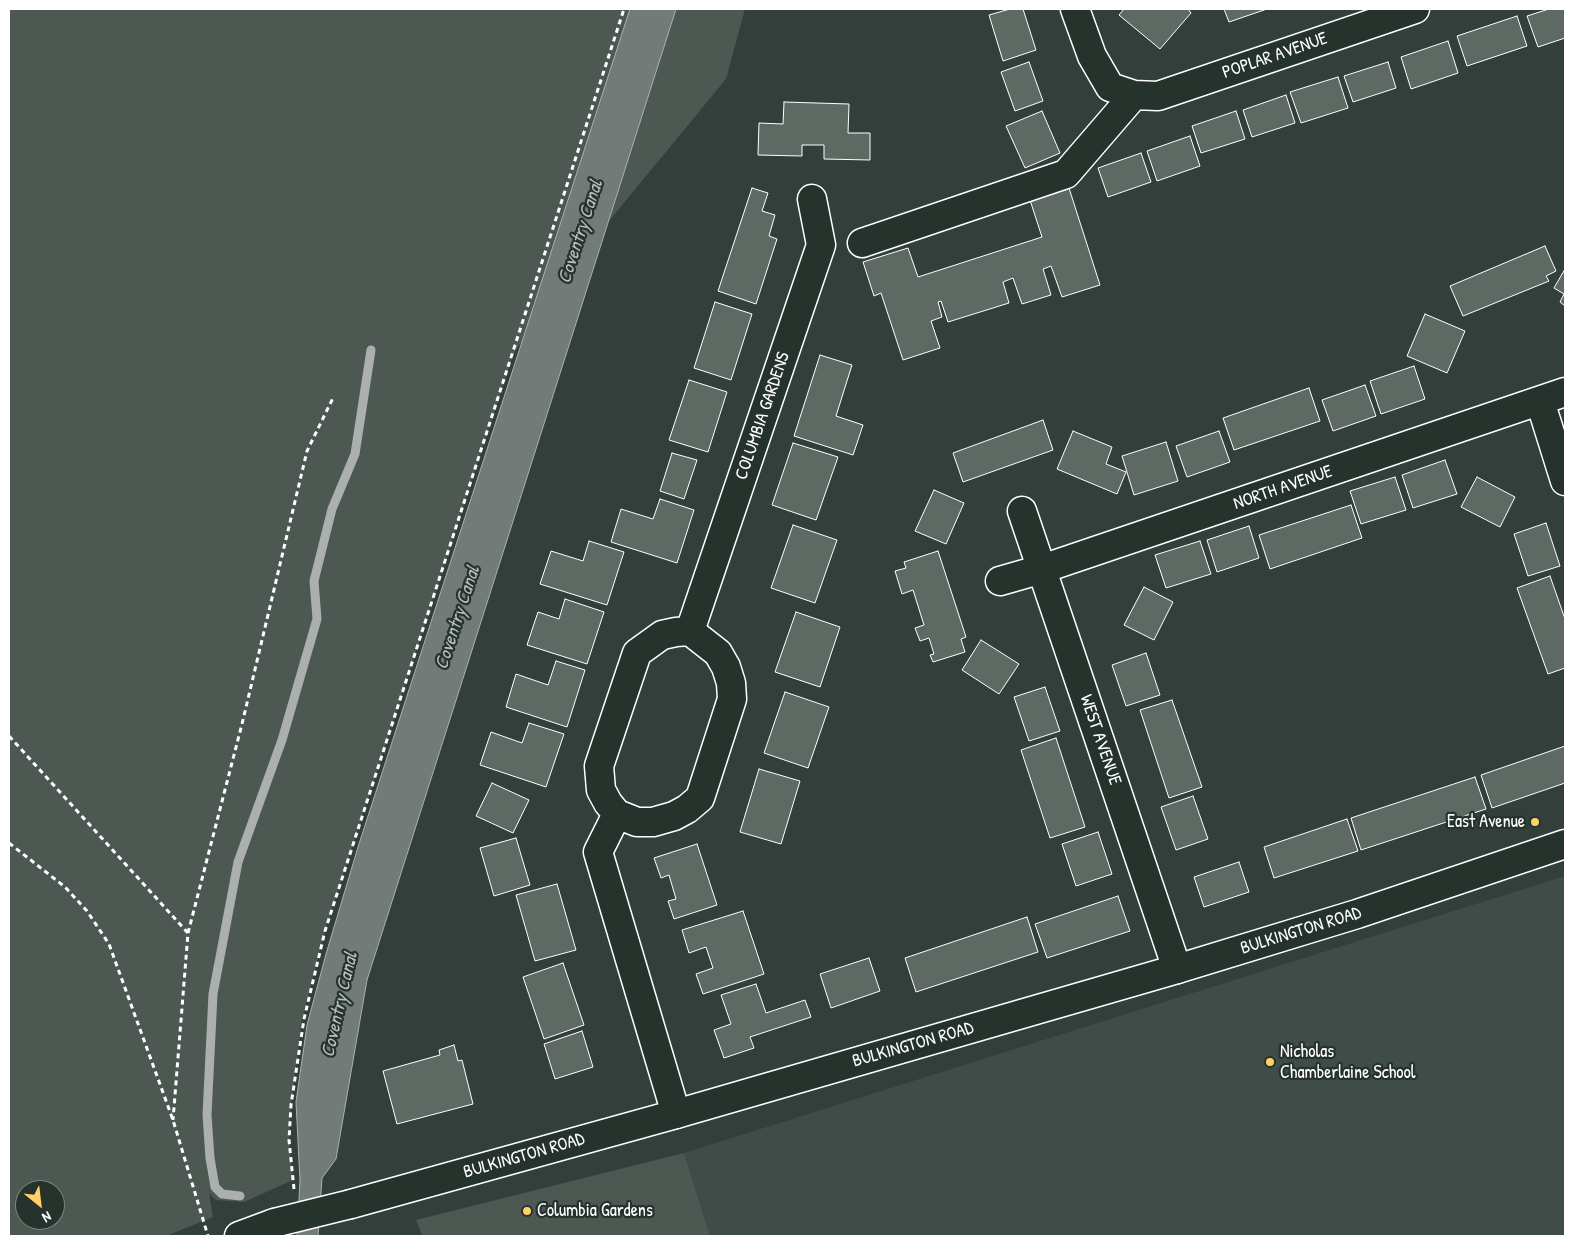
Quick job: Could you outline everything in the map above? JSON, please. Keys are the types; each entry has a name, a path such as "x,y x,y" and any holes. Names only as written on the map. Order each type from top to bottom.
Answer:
{"street":[{"name":"POPLAR AVENUE","path":"1075,9 1092,56 1110,87 1134,95 1158,96 1415,9"},
{"path":"862,243 1066,174 1134,95"},
{"name":"COLUMBIA GARDENS","path":"690,631 820,245 812,199"},
{"name":"NORTH AVENUE","path":"1000,581 1042,569 1565,392"},
{"path":"1540,401 1565,481"},
{"name":"WEST AVENUE","path":"1022,511 1177,969"},
{"path":"690,631 718,653 731,683 732,699 700,798 687,809 674,816 653,822 638,822 617,814 608,802 601,790 599,766 637,653 662,635 690,631"},
{"path":"617,814 598,852 676,1114"},
{"name":"BULKINGTON ROAD","path":"256,1230 676,1114 1177,969 1358,914 1565,844"}],"path":[{"path":"293,1195 294,1186 289,1140 291,1105 304,1019 325,931 624,9"},
{"path":"173,1120 188,933 242,724 307,451 333,398"},
{"path":"9,736 188,933"},
{"path":"9,843 65,887 87,911 109,944 173,1120 208,1236"}],"shaded area":[{"path":"9,9 745,9 726,79 567,272 513,355 325,931 302,1019 291,1105 289,1140 293,1180 244,1202 216,1200 209,1193 213,1217 166,1236 9,1236"},
{"name":"Nicholas Chamberlaine School","path":"1565,876 1565,1236 710,1236 684,1153"},
{"path":"684,1153 710,1236 419,1236 422,1235 416,1220"}],"water":[{"name":"Coventry Canal","path":"630,9 676,9 367,980 336,1159 322,1178 318,1236 297,1236 300,1181 296,1102 307,1025 326,954 358,847"}],"building":[{"path":"1010,9 1023,9 1036,50 1003,61 989,15"},
{"path":"1124,9 1188,9 1191,13 1160,49 1119,15"},
{"path":"1224,9 1267,9 1229,22"},
{"path":"1549,9 1565,9 1565,38 1538,47 1527,16"},
{"path":"1517,16 1527,46 1467,66 1457,36"},
{"path":"1448,41 1458,73 1411,89 1401,57"},
{"path":"1029,62 1043,101 1015,111 1001,72"},
{"path":"1388,62 1396,88 1353,102 1344,76"},
{"path":"1338,77 1348,108 1301,123 1290,92"},
{"path":"1286,95 1295,123 1252,137 1243,110"},
{"path":"784,102 849,104 848,133 870,133 870,160 824,159 824,145 802,145 802,156 758,155 759,123 783,124"},
{"path":"1042,111 1060,153 1025,168 1006,126"},
{"path":"1236,111 1245,139 1201,153 1192,126"},
{"path":"1190,136 1200,166 1157,181 1147,151"},
{"path":"1141,153 1151,182 1108,197 1098,168"},
{"path":"752,188 768,193 762,211 775,215 769,236 777,239 756,304 718,291"},
{"path":"1069,188 1100,285 1062,297 1051,266 1043,269 1051,295 1022,304 1013,278 1003,282 1009,303 948,322 941,301 938,302 942,317 931,321 940,348 903,360 881,293 874,296 863,262 908,248 918,277 1042,237 1030,200"},
{"path":"1545,246 1556,271 1546,276 1549,281 1463,316 1450,286"},
{"path":"1565,269 1565,306 1560,302 1564,294 1554,288"},
{"path":"715,302 752,314 731,380 694,368"},
{"path":"1425,314 1465,331 1447,373 1407,356"},
{"path":"820,355 852,365 836,416 863,425 853,455 794,436"},
{"path":"1414,366 1425,399 1381,414 1370,381"},
{"path":"689,380 727,392 708,452 669,440"},
{"path":"1365,385 1376,416 1333,431 1322,400"},
{"path":"1309,388 1320,421 1234,450 1223,418"},
{"path":"1043,420 1053,450 963,482 953,453"},
{"path":"1073,431 1112,447 1106,464 1126,472 1117,494 1057,469"},
{"path":"1219,431 1230,462 1187,477 1176,446"},
{"path":"1166,442 1178,481 1134,495 1122,456"},
{"path":"793,443 838,457 816,520 772,505"},
{"path":"672,453 697,460 684,499 660,491"},
{"path":"1445,460 1457,494 1413,508 1402,475"},
{"path":"1395,477 1406,510 1361,524 1350,491"},
{"path":"1477,477 1515,497 1500,527 1461,507"},
{"path":"934,490 964,503 946,544 915,531"},
{"path":"660,499 694,510 677,563 611,542 621,509 653,519"},
{"path":"1351,505 1362,538 1270,569 1259,535"},
{"path":"1546,523 1560,566 1528,576 1514,534"},
{"path":"793,525 837,540 815,603 771,588"},
{"path":"1249,526 1259,558 1217,572 1207,540"},
{"path":"589,541 624,552 607,605 540,584 551,551 583,561"},
{"path":"1200,541 1211,574 1166,588 1155,555"},
{"path":"938,551 966,637 961,639 965,652 933,662 930,655 934,654 929,638 920,641 915,628 924,625 913,590 902,594 895,571 906,568 904,562"},
{"path":"1550,576 1565,619 1565,668 1548,674 1517,588"},
{"path":"1144,587 1173,602 1154,640 1124,625"},
{"path":"565,599 604,612 587,664 527,645 538,612 559,619"},
{"path":"796,612 840,627 820,687 775,672"},
{"path":"981,640 1019,664 999,694 962,670"},
{"path":"1146,653 1160,695 1126,706 1112,665"},
{"path":"556,661 585,670 567,727 506,707 516,674 548,685"},
{"path":"1045,687 1060,731 1029,741 1014,697"},
{"path":"785,692 829,707 808,768 764,753"},
{"path":"1172,700 1202,787 1169,798 1140,710"},
{"path":"529,723 564,734 546,787 480,765 491,732 522,743"},
{"path":"1056,738 1085,827 1050,838 1021,750"},
{"path":"1565,746 1565,783 1492,808 1481,775"},
{"path":"759,769 800,781 781,844 740,832"},
{"path":"1475,777 1486,809 1361,850 1351,818"},
{"path":"492,783 529,800 513,833 476,816"},
{"path":"1193,796 1208,839 1176,850 1161,807"},
{"path":"1347,819 1358,851 1274,878 1264,847"},
{"path":"1098,832 1112,874 1076,886 1062,844"},
{"path":"516,838 530,885 494,896 480,848"},
{"path":"697,844 717,905 674,919 668,901 676,899 669,875 661,878 654,858"},
{"path":"1239,862 1249,892 1204,907 1194,877"},
{"path":"557,884 576,950 535,961 516,895"},
{"path":"1118,896 1130,931 1047,958 1035,924"},
{"path":"743,911 764,974 703,994 696,974 713,968 706,947 689,953 682,930"},
{"path":"1027,917 1038,952 916,992 905,958"},
{"path":"869,958 880,991 831,1008 820,974"},
{"path":"563,963 584,1025 544,1039 523,977"},
{"path":"756,984 766,1013 805,1000 811,1017 750,1037 754,1048 724,1058 714,1030 731,1024 721,995"},
{"path":"582,1031 593,1067 555,1079 544,1044"},
{"path":"454,1045 458,1061 462,1060 473,1104 397,1124 383,1071 440,1055 439,1050"}],"waterway":[{"path":"240,1196 222,1194 215,1187 210,1158 207,1115 213,994 238,862 282,740 317,619 314,581 332,509 355,454 371,350"}],"place":[{"name":"East Avenue","path":"1535,822"},
{"name":"Nicholas Chamberlaine School","path":"1270,1062"},
{"name":"Columbia Gardens","path":"527,1211"}]}
